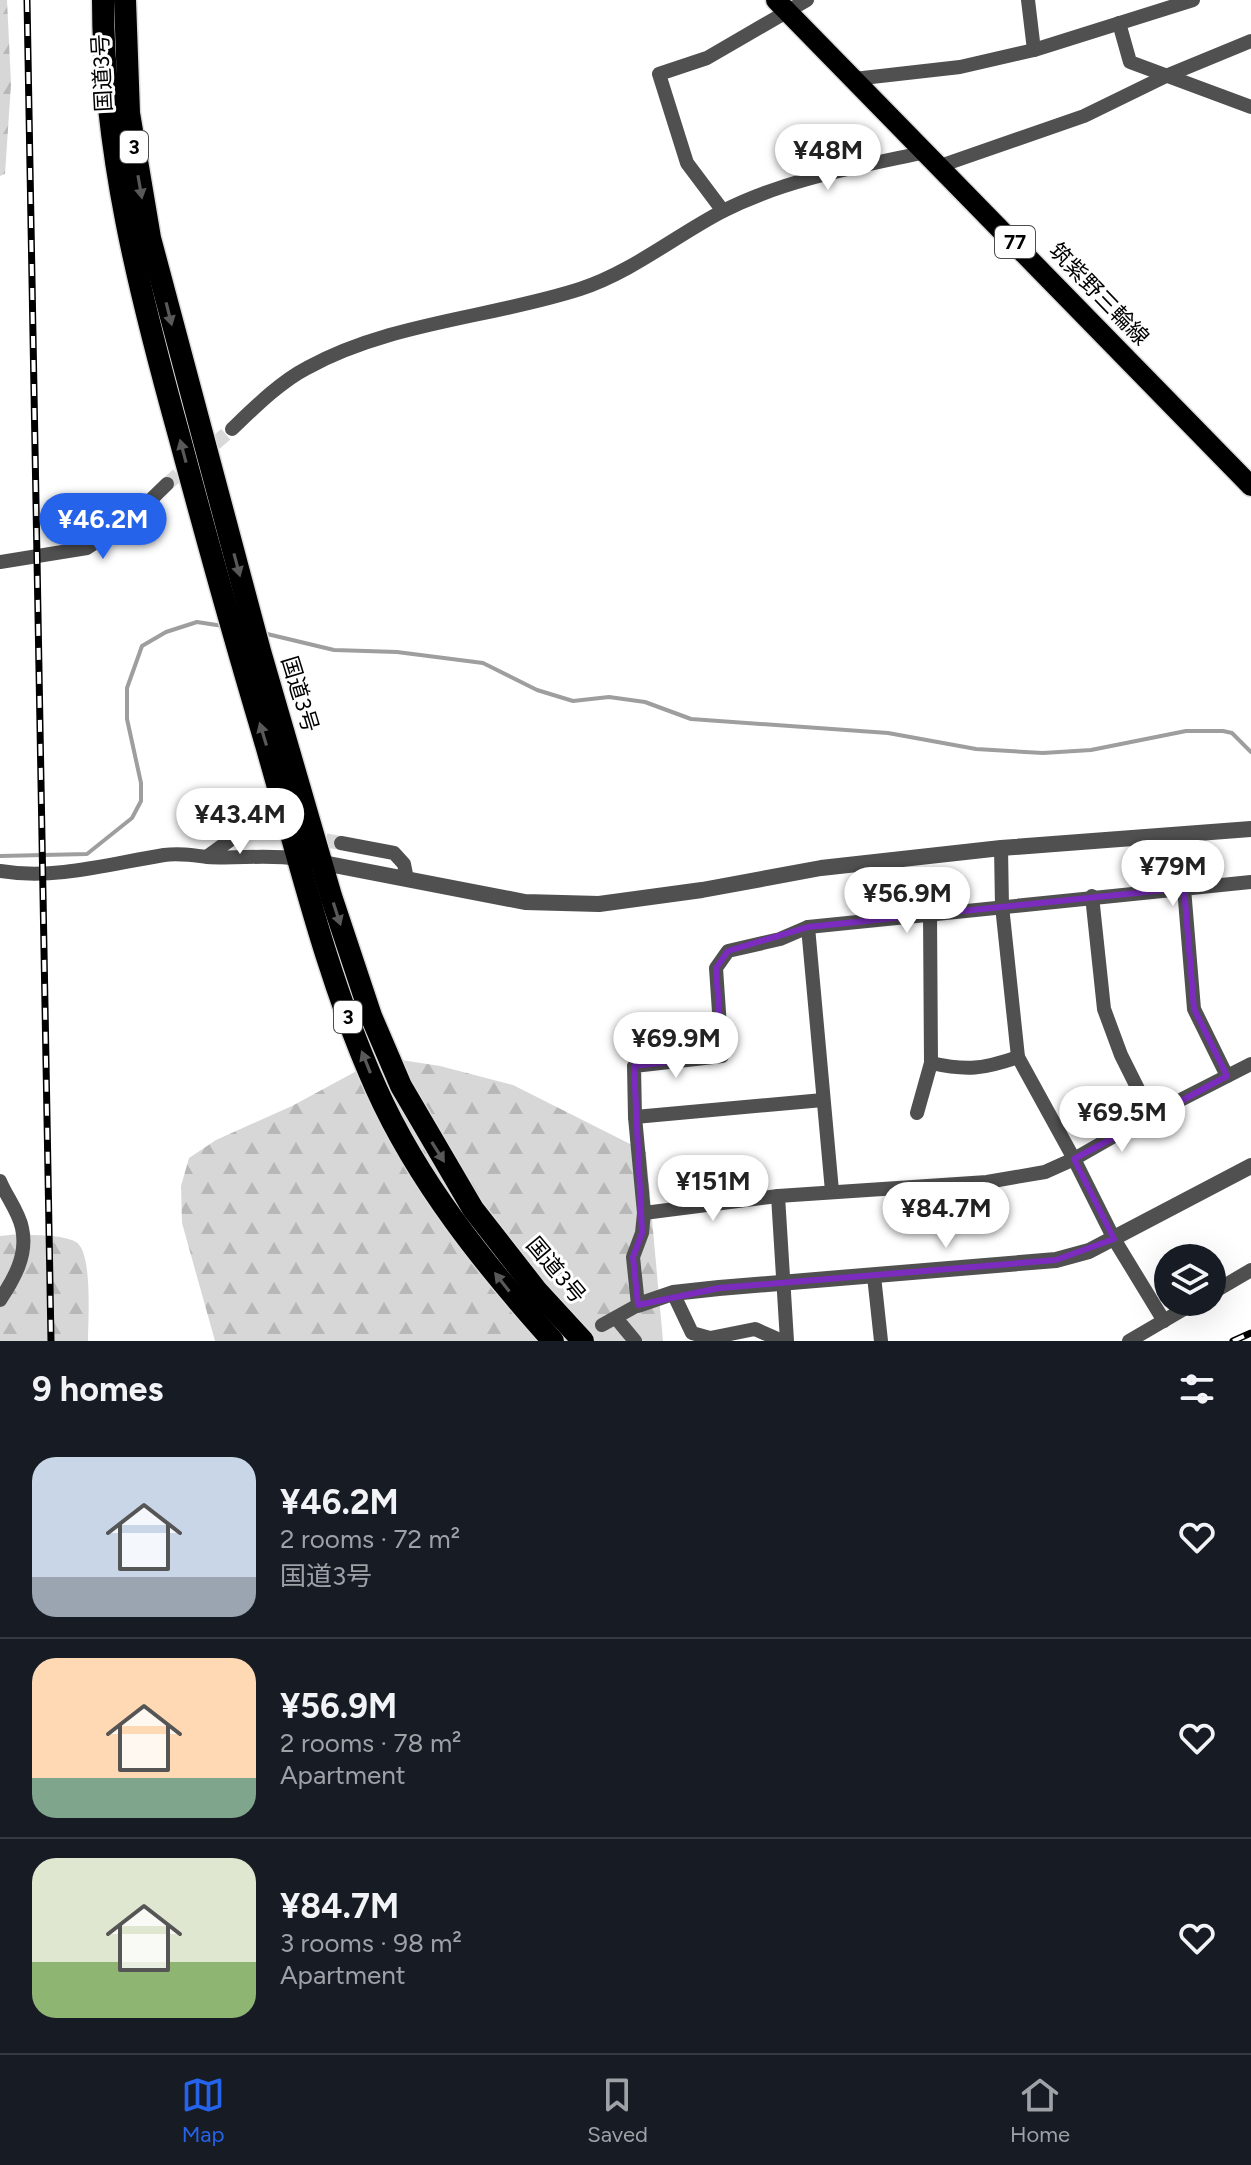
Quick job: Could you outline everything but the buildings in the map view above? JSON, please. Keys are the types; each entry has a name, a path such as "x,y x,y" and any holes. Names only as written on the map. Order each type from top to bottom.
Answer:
{"highway":[{"name":"国道3号","path":"100,0 117,183 139,239 371,1016 401,1086 473,1209 537,1291 583,1341"},
{"name":"国道3号","path":"125,0 129,113 148,325 236,646 350,1023 389,1114 408,1149 453,1219 553,1341"},
{"path":"127,54 135,32 137,0"}],"main road":[{"name":"筑紫野三輪線","path":"781,5 1251,486"}],"street":[{"path":"723,211 687,163 659,74 707,58 781,5 807,0"},
{"path":"1028,0 1034,50"},
{"path":"854,79 960,67 1034,50 1193,0"},
{"path":"1119,23 1130,62 1251,107"},
{"path":"232,429 304,369 340,353 397,334 581,289 652,256 723,211 811,177 933,159 1084,116 1166,76 1251,41"},
{"path":"0,562 87,548 132,518 167,484"},
{"path":"0,871 17,874 84,871 166,855 277,855 525,902 599,904 702,890 821,868 1001,848 1251,829"},
{"path":"207,857 244,830 264,830"},
{"path":"341,843 394,853 404,864 407,879"},
{"path":"1001,848 1002,906 1018,1057 1114,1239 1164,1321"},
{"path":"638,1305 633,1257 642,1233 644,1213 635,1117 634,1066 722,1056 716,968 728,951 780,939 808,927 1251,882"},
{"path":"1184,888 1194,1009 1227,1076"},
{"path":"1092,896 1104,1009 1121,1055 1151,1115"},
{"path":"917,1113 931,1063 930,913"},
{"path":"808,927 832,1191"},
{"path":"931,1063 961,1070 987,1068 1018,1057"},
{"path":"644,1213 832,1191 987,1182 1045,1172 1251,1064"},
{"path":"635,1117 823,1100"},
{"path":"635,1341 609,1322 638,1305 673,1293 1056,1260 1089,1251 1251,1166"},
{"path":"0,1181 22,1227 23,1254 13,1280 0,1300"},
{"path":"673,1293 692,1333 710,1338 755,1329 785,1341 785,1283 778,1196"},
{"path":"1226,1285 1251,1270"},
{"path":"874,1276 881,1341"},
{"path":"1129,1341 1172,1316"}],"highlighted area":[{"path":"1184,888 1194,1009 1227,1076 1074,1159 1114,1239 1056,1260 719,1288 638,1305 633,1257 642,1233 634,1066 722,1056 716,968 728,951 808,927"}],"green space":[{"path":"0,0 7,0 11,84 5,174 0,176"},
{"path":"395,1059 440,1066 513,1085 646,1152 663,1341 215,1341 182,1223 181,1186 189,1158 216,1140 292,1106 364,1067"},
{"path":"19,1234 63,1238 76,1242 81,1248 87,1272 88,1341 0,1341 0,1236"}],"waterway":[{"path":"0,856 87,854 132,818 141,801 141,783 127,719 127,688 142,646 166,632 197,622 223,626"},
{"path":"263,633 334,650 397,652 483,663 537,690 573,701 609,697 645,702 691,719 888,733 976,749 1043,753 1091,750 1186,731 1223,731 1232,733 1251,752"}],"tunnel":[{"path":"167,484 232,429"},
{"path":"264,830 341,843"}],"railway":[{"path":"27,0 51,1341"},
{"path":"1233,1341 1251,1333"}]}
